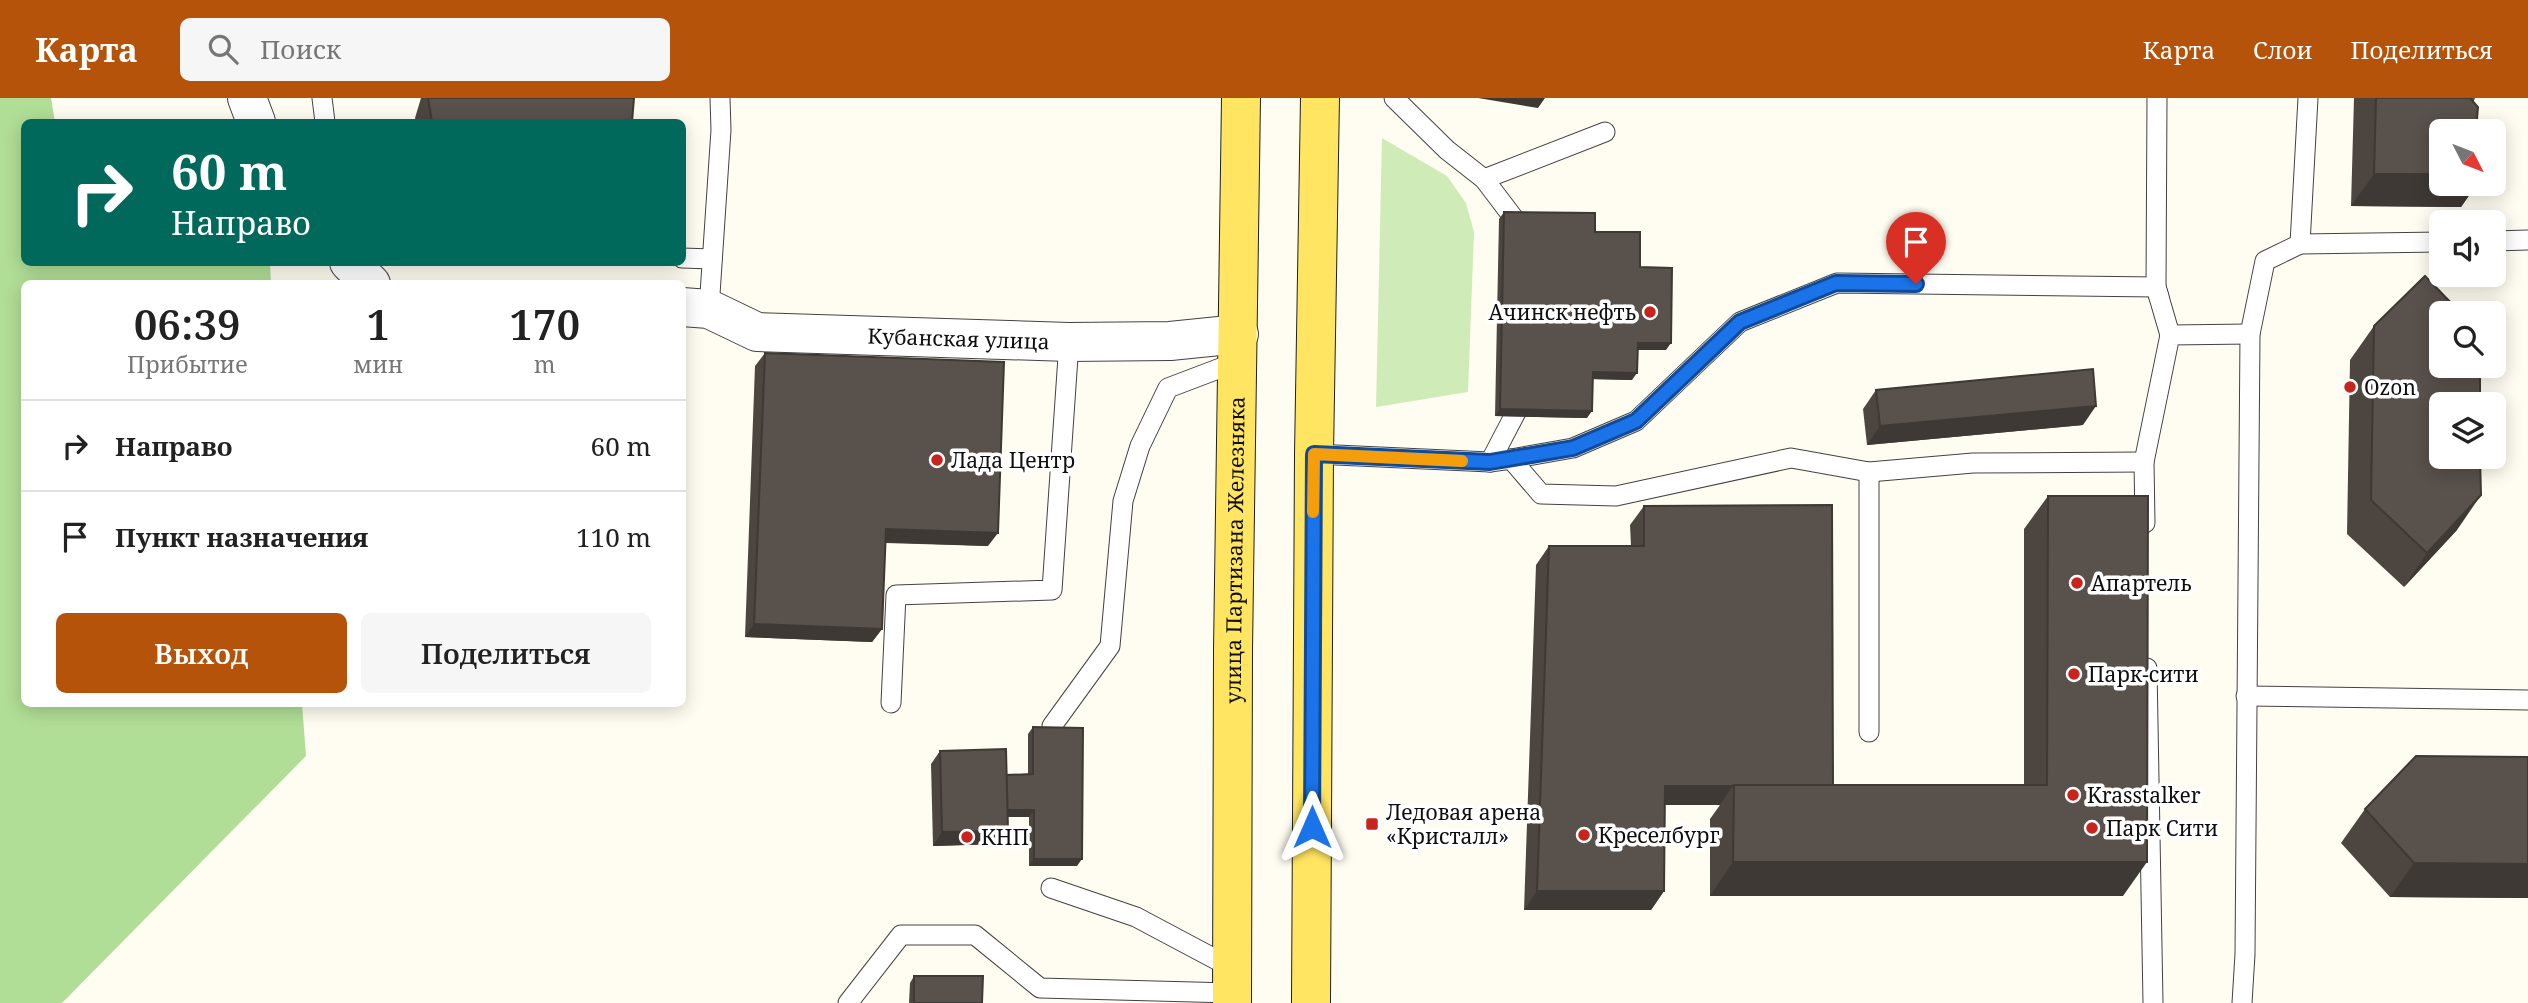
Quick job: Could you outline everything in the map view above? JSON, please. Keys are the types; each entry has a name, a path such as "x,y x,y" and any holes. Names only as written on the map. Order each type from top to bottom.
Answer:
{"main road":[{"name":"улица Партизана Железняка","path":"1232,988 1233,650 1241,98"},
{"path":"1311,1003 1314,454 1320,98"}],"street":[{"path":"247,98 255,119"},
{"path":"353,266 367,280"},
{"name":"Кубанская улица","path":"696,308 757,332 1069,342 1170,341 1239,347"}],"lane":[{"path":"322,98 325,119"},
{"path":"696,308 712,259 721,130 720,98"},
{"path":"1394,98 1447,150 1484,179 1528,236"},
{"path":"2145,545 2144,462 2169,335 2156,287 2157,98"},
{"path":"2300,244 2308,98"},
{"path":"1484,179 1605,132"},
{"path":"2506,241 2528,240"},
{"path":"2242,1003 2250,334 2265,261 2300,244 2429,242"},
{"path":"686,258 712,259"},
{"path":"1314,454 1490,462 1573,448 1636,421 1740,322 1836,283 2156,287"},
{"path":"2169,335 2250,334"},
{"path":"891,703 896,595 1052,590 1069,342"},
{"path":"1052,726 1110,646 1124,501 1140,446 1168,388 1239,347"},
{"path":"1490,462 1525,395"},
{"path":"1511,459 1541,494 1616,496 1791,458 1869,472 1973,463 2144,462"},
{"path":"1869,472 1870,732"},
{"path":"2147,643 2153,1003"},
{"path":"2246,696 2528,699"},
{"path":"1051,888 1136,917 1232,988"},
{"path":"848,1003 901,935 975,936 1040,988 1232,988"}],"green space":[{"path":"0,98 51,98 54,119 21,119 21,266 270,266 271,280 21,280 21,707 302,707 306,756 62,1003 0,1003"},
{"path":"1382,138 1447,176 1466,203 1474,232 1468,392 1376,407"}],"building":[{"path":"428,98 634,98 632,119 432,119"},
{"path":"2376,98 2470,98 2478,107 2477,119 2429,119 2429,174 2374,174"},
{"path":"1504,212 1595,213 1595,232 1640,232 1640,267 1672,268 1671,343 1638,343 1637,373 1593,372 1592,411 1500,409"},
{"path":"2425,276 2429,280 2429,287 2436,287 2449,301 2429,301 2429,378 2480,378 2480,392 2429,392 2429,469 2480,469 2481,495 2427,553 2371,500 2374,326"},
{"path":"765,353 1004,362 998,533 886,529 882,629 754,624"},
{"path":"2093,369 2096,406 1880,426 1876,390"},
{"name":"Парк-сити","path":"2048,496 2148,496 2147,862 1733,862 1734,785 2047,785"},
{"path":"1832,505 1833,785 1665,786 1664,891 1537,891 1549,546 1644,546 1644,506"},
{"path":"1033,727 1083,728 1082,859 1034,859 1034,810 1007,810 1006,775 1033,774"},
{"path":"1006,749 1008,831 942,832 940,751"},
{"path":"2416,756 2528,757 2528,864 2414,863 2365,809"},
{"path":"914,976 983,976 982,1003 914,1003"}],"slow traffic":[{"path":"1313,512 1314,454 1462,461"}],"place":[{"name":"Ачинск нефть","path":"1650,312"},
{"name":"Ozon","path":"2350,387"},
{"name":"Лада Центр","path":"937,460"},
{"name":"Апартель","path":"2077,583"},
{"name":"Парк-сити","path":"2074,674"},
{"name":"Krasstalker","path":"2073,795"},
{"name":"Ледовая арена «Кристалл»","path":"1372,824"},
{"name":"Парк Сити","path":"2092,828"},
{"name":"Креселбург","path":"1584,835"},
{"name":"КНП","path":"967,837"}],"route":[{"path":"1312,827 1314,454 1490,462 1573,448 1636,421 1740,322 1836,283 1916,284"}]}
